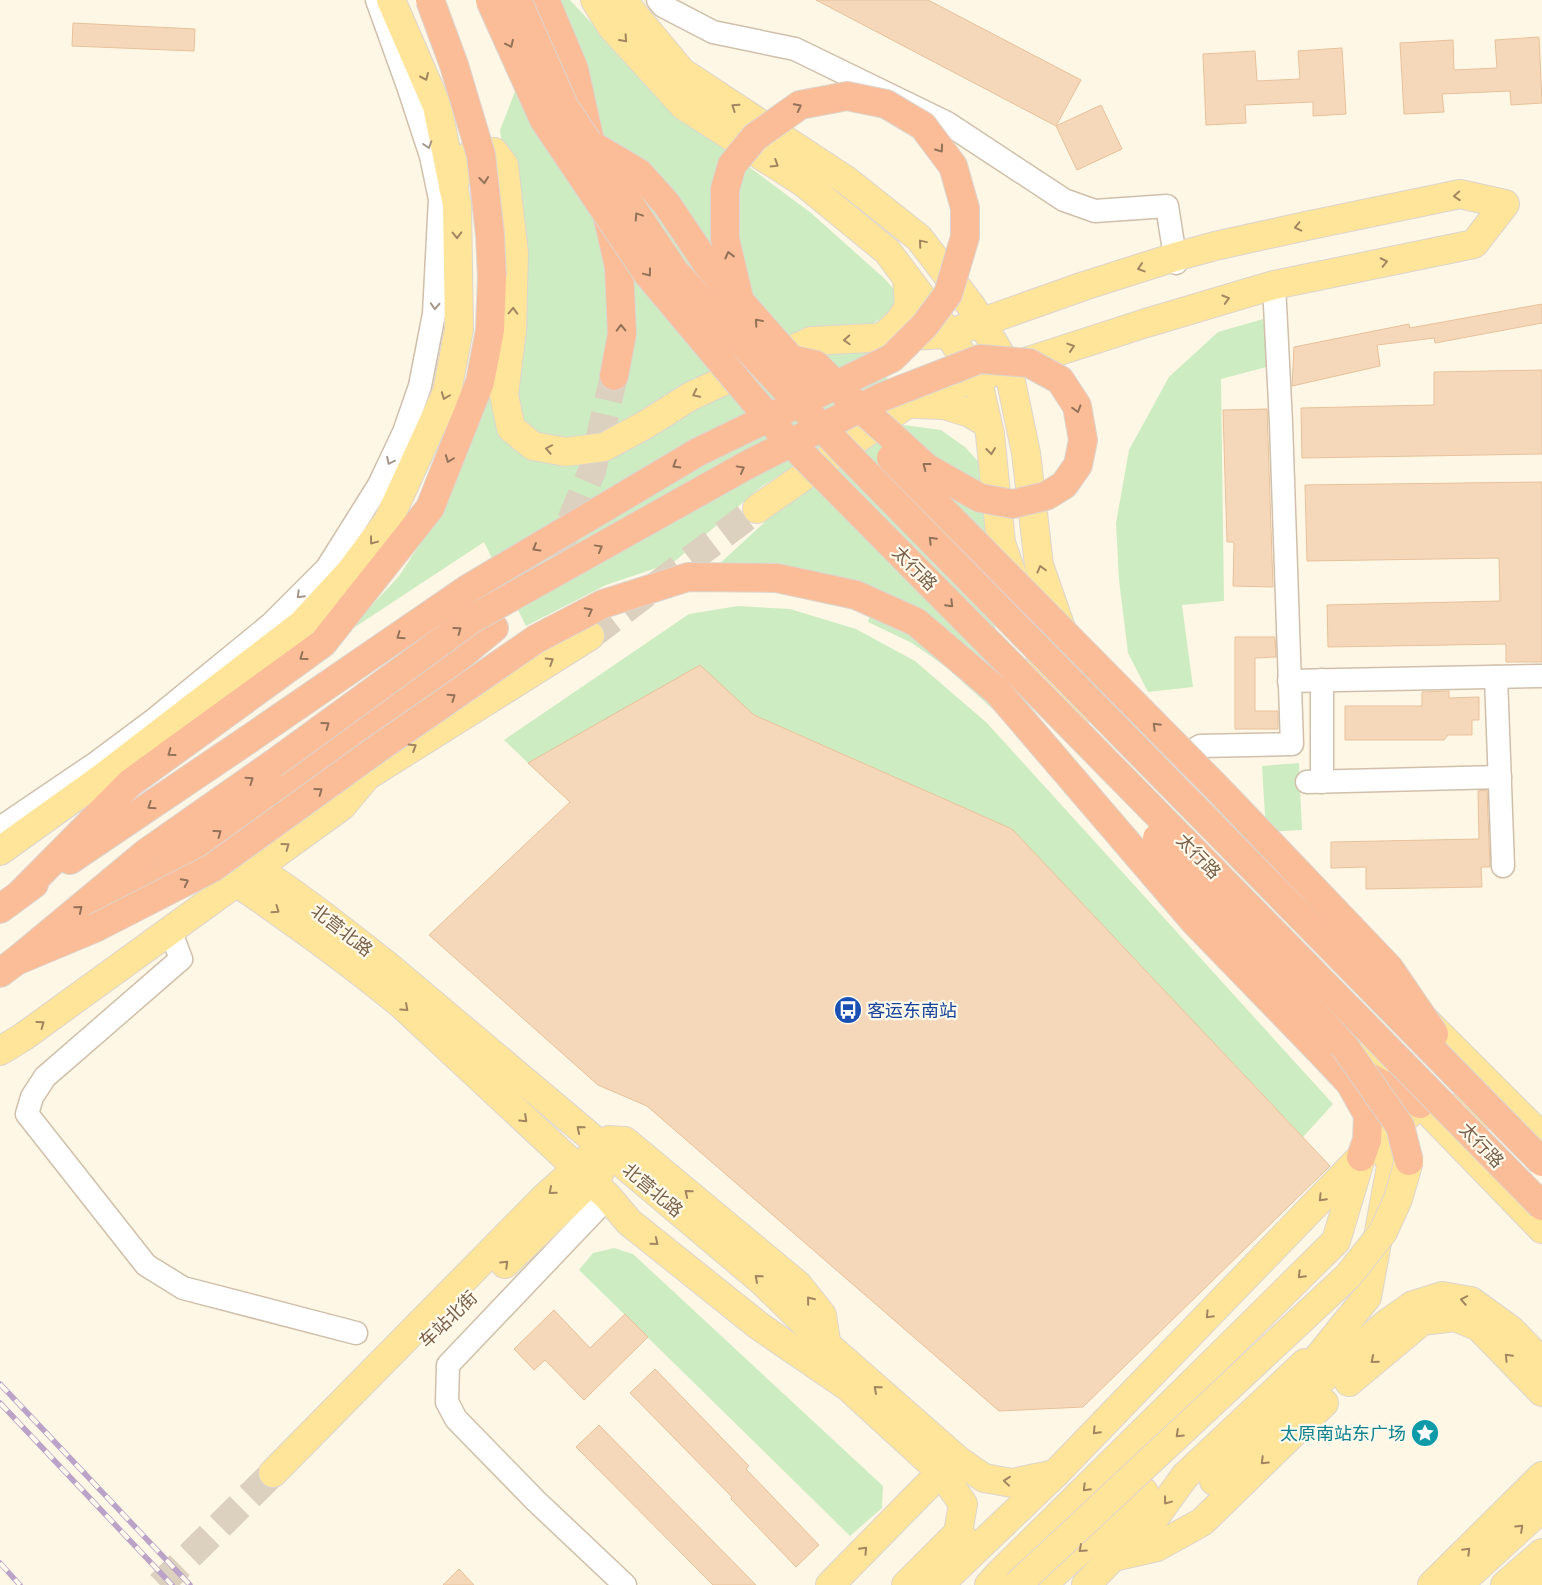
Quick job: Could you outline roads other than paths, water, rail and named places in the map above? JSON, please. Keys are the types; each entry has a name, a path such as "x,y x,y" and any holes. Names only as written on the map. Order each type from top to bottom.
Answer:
{"highway":[{"path":"10,902 130,782 323,643 430,508 480,382 490,330 492,277 490,235 481,155 454,65 430,0"},
{"name":"太行路","path":"490,0 544,120 647,273 782,434 1542,1206"},
{"name":"太行路","path":"517,0 565,108 675,272 876,484 1542,1162"},
{"path":"545,0 574,69 619,267 622,334 614,376"},
{"path":"10,902 466,590 690,457 892,358 925,325 948,294 965,237 965,208 953,166 923,126 886,104 848,96 800,105 755,137 732,165 725,190 725,239 740,302"},
{"path":"589,143 639,172 666,203 707,264 808,379 894,461 1189,759 1389,968 1474,1093"},
{"path":"8,967 146,853 472,620 747,466 814,431 832,423 857,410 865,405 882,397 980,359 1029,364 1060,380 1077,406 1082,440 1078,465 1064,485 1046,496 1013,504 980,498 927,468 866,413 859,406 851,400 816,365 790,358"},
{"path":"8,967 95,928 212,868 377,749 536,639 603,604 688,576 777,578 856,595 916,622 997,691 1194,921 1350,1083 1368,1115 1367,1140 1361,1157"},
{"path":"95,928 201,846 425,685 494,628"},
{"path":"1053,708 1140,817 1240,934 1344,1046 1400,1126 1409,1161"},
{"path":"1318,1049 1420,1104"}],"main road":[{"path":"0,852 103,777 302,624 350,572 388,521 447,392 459,329 456,205 437,106 391,0"},
{"path":"595,0 612,26 684,106 804,183 887,251 977,377 990,434 1001,543 1052,687 1232,910 1542,1229"},
{"path":"622,0 682,72 846,180 919,238 972,307 1008,367 1026,453 1039,565 1070,654 1118,716 1170,765 1533,1128"},
{"path":"453,187 460,163 473,153 494,152 504,165 514,254 512,330 504,395 511,428 533,446 566,452 604,447 645,425 691,396 811,341 948,334 1174,254 1460,194 1505,204 1474,244 1274,285 1146,323 917,397 757,509"},
{"path":"882,338 900,321 909,306 907,278"},
{"path":"906,404 944,405 970,413 987,422"},
{"path":"0,1051 23,1037 342,806 367,776 590,636"},
{"name":"北营北路","path":"246,875 302,899 390,968 763,1282 826,1344 958,1460 984,1478 1012,1483 1054,1474"},
{"name":"北营北路","path":"246,875 319,940 402,1005 592,1182 629,1222 759,1326 848,1387 941,1472 963,1504 966,1542"},
{"path":"1420,1104 1533,1128"},
{"path":"906,1585 966,1542 1054,1474 1361,1157 1420,1104"},
{"path":"1214,1482 1281,1415 1347,1342 1367,1296 1390,1166 1382,1139 1367,1113"},
{"path":"609,1153 609,1140 625,1141 798,1285 822,1315 826,1344"},
{"name":"车站北街","path":"277,1476 592,1182 609,1153"},
{"path":"989,1585 1336,1241 1361,1157"},
{"path":"1042,1585 1144,1492 1386,1260 1408,1219 1414,1192 1409,1161"},
{"path":"1017,1585 1348,1276 1382,1232 1398,1199 1409,1161"},
{"path":"629,1222 622,1204 622,1193 634,1186 654,1190"},
{"path":"1086,1585 1113,1557 1150,1524 1185,1476 1347,1342 1386,1324 1413,1305 1442,1296 1471,1301 1511,1330 1542,1362"},
{"path":"1113,1557 1157,1547 1202,1522 1324,1403 1422,1321 1455,1317 1479,1327 1542,1392"},
{"path":"1281,1415 1324,1403"},
{"path":"830,1585 941,1472"},
{"path":"1432,1585 1542,1476"},
{"path":"1113,1557 1144,1492"},
{"path":"1458,1585 1542,1508"},
{"path":"939,1585 966,1542"},
{"path":"1505,1585 1542,1553"}],"street":[{"path":"0,828 96,763 271,624 327,568 379,485 404,432 420,386 434,314 440,199 431,156 377,0"},
{"path":"658,0 663,6 713,32 795,49 947,123 1064,200 1095,211 1167,206 1174,254"},
{"path":"1170,765 1200,746 1292,744 1281,423 1274,285"},
{"path":"1289,681 1542,676"},
{"path":"1496,677 1502,866"},
{"path":"1322,680 1315,782 1500,776"},
{"path":"170,930 181,959 44,1077 32,1097 27,1114 146,1265 183,1288 356,1333"},
{"path":"592,1182 448,1365 447,1402 456,1419 536,1501 625,1585"}],"tunnel":[{"path":"525,590 559,548 592,471 614,376"},
{"path":"590,636 757,509"},
{"path":"160,1585 273,1473"}],"railway":[{"path":"0,1384 190,1585"},
{"path":"0,1403 172,1585"},
{"path":"0,1563 20,1585"}],"place":[{"name":"客运东南站","path":"848,1010"},
{"name":"太原南站东广场","path":"1425,1433"}]}
